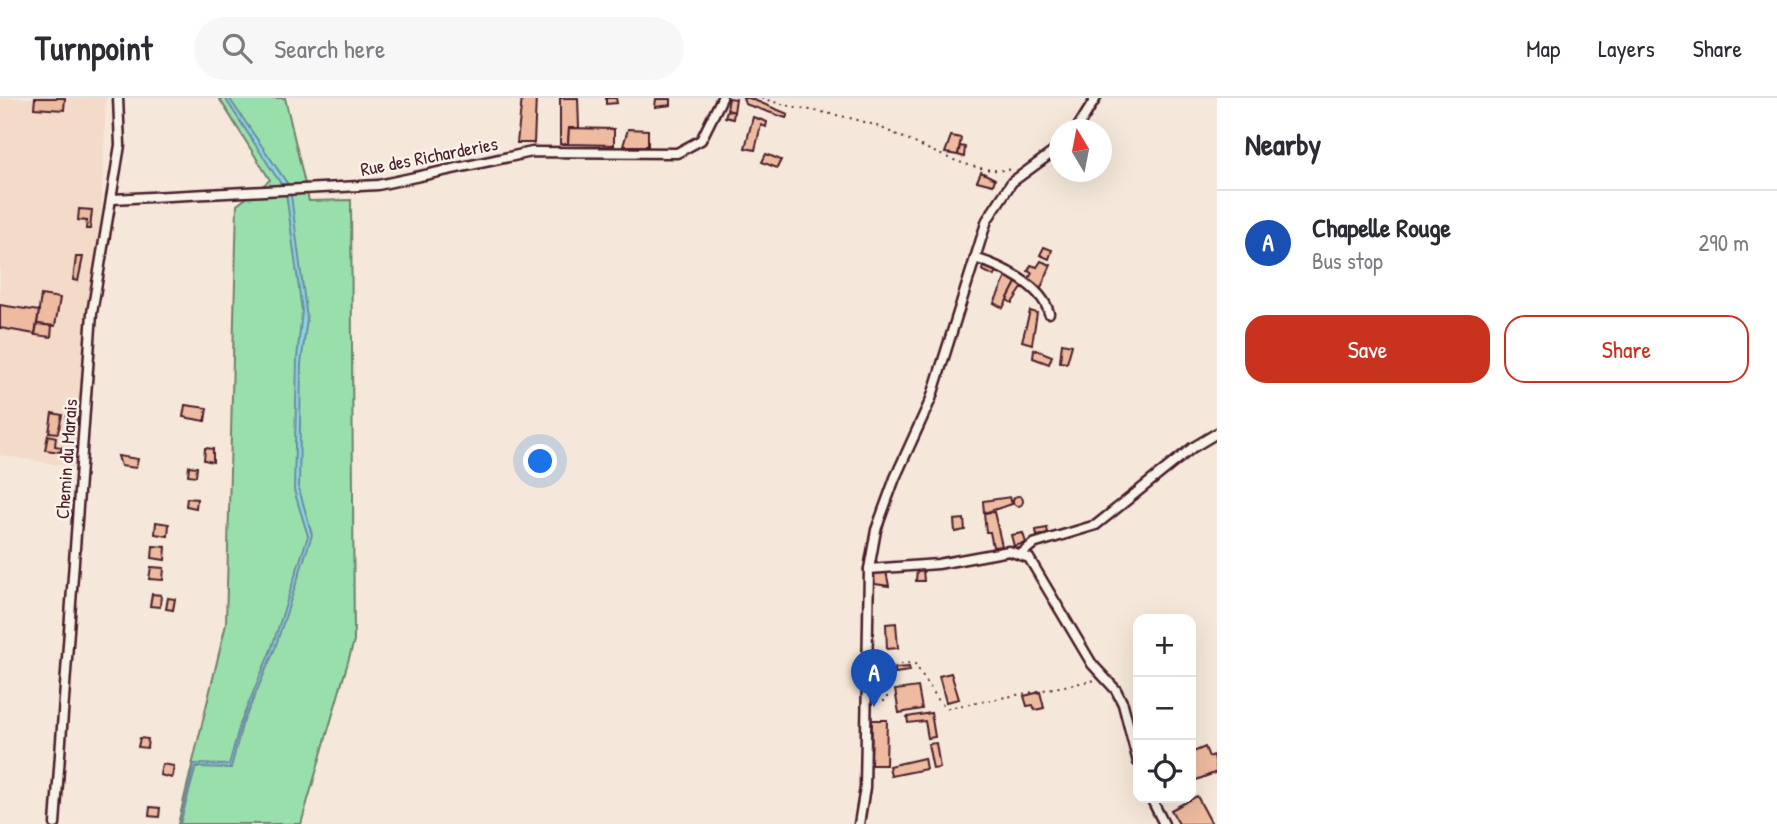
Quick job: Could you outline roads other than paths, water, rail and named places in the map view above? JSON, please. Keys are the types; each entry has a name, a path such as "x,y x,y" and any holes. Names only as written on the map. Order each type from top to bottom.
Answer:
{"street":[{"name":"Chemin du Marais","path":"55,824 92,313 120,145 118,98"},
{"name":"Rue des Richarderies","path":"113,199 377,185 531,152 677,153 701,140 722,98"},
{"path":"1083,119 1096,98"},
{"path":"859,824 865,788 869,569 884,504 931,399 987,220 997,201 1030,166 1049,153"},
{"path":"975,258 1026,283 1045,302 1049,313"},
{"path":"1020,555 1033,544 1096,526 1192,448 1217,433"},
{"path":"869,569 938,564 1009,551 1029,558 1092,664 1116,690 1123,704 1133,743"},
{"path":"1154,803 1164,824"}],"water":[{"path":"225,98 229,98 289,186 281,184"},
{"path":"286,193 291,195 307,319 301,364 299,489 312,535 274,651 242,725 231,768 196,767 180,824 194,764 229,765 240,724 271,650 308,536 294,490 297,358 302,311"}],"place":[{"name":"Chapelle Rouge","path":"874,707"}]}
